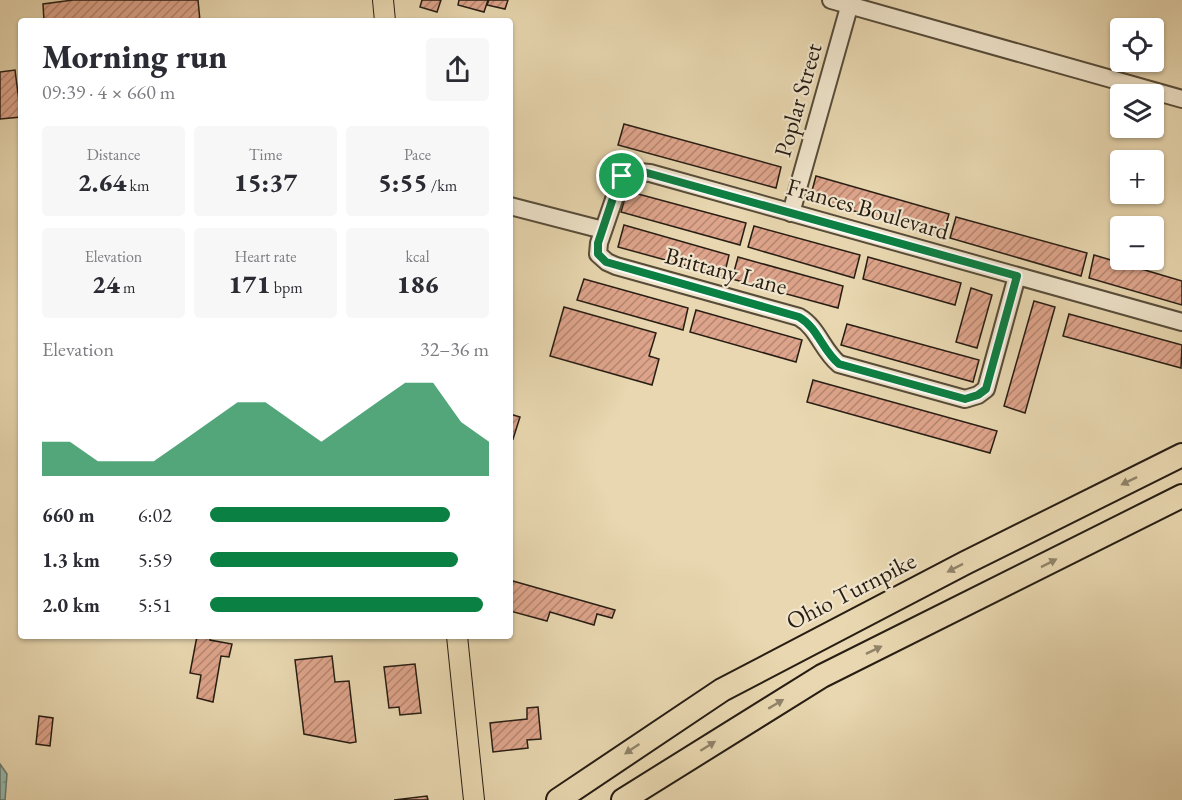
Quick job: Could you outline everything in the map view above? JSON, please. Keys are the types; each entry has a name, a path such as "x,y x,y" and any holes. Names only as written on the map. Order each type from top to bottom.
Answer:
{"highway":[{"name":"Ohio Turnpike","path":"558,800 722,690 965,563 1182,455"},
{"path":"623,800 822,676 1182,496"}],"main road":[{"path":"383,0 385,18"},
{"path":"457,639 474,800"}],"street":[{"path":"831,0 850,3 1182,99"},
{"name":"Poplar Street","path":"791,213 850,3"},
{"name":"Frances Boulevard","path":"598,254 598,243 622,176 633,170 1182,322"},
{"path":"513,207 603,230"},
{"name":"Brittany Lane","path":"598,254 606,262 616,266 790,313 810,323 824,349 839,364 965,399 978,395 986,389 1017,276"}],"water":[{"path":"0,764 7,774 5,800 0,800"}],"building":[{"path":"73,0 198,0 200,18 44,18 43,4"},
{"path":"422,0 441,0 437,12 420,7"},
{"path":"459,0 488,0 484,12 458,5"},
{"path":"489,0 508,0 505,9 487,5"},
{"path":"15,70 18,117 0,119 0,72"},
{"path":"624,124 781,167 776,188 618,145"},
{"path":"816,176 949,214 942,237 810,198"},
{"path":"627,191 746,223 740,245 621,212"},
{"path":"956,217 1087,253 1081,276 950,238"},
{"path":"624,225 729,255 724,276 618,247"},
{"path":"754,226 860,255 854,278 748,247"},
{"path":"1094,255 1110,260 1110,270 1145,270 1182,281 1182,305 1089,278"},
{"path":"738,257 843,286 838,308 732,279"},
{"path":"868,257 961,283 955,305 863,279"},
{"path":"584,279 688,308 683,330 577,300"},
{"path":"971,288 992,295 977,348 956,342"},
{"path":"1034,301 1055,307 1025,413 1004,406"},
{"path":"564,307 656,333 649,356 659,359 652,385 550,356"},
{"path":"696,310 802,340 796,362 690,332"},
{"path":"1069,314 1182,345 1181,368 1063,336"},
{"path":"847,324 979,360 973,382 841,345"},
{"path":"813,380 997,431 990,453 807,402"},
{"path":"513,415 520,417 513,439"},
{"path":"513,581 615,610 612,618 597,614 594,625 550,612 547,621 513,612"},
{"path":"196,639 210,639 232,644 229,657 221,656 213,702 197,698 201,675 190,673"},
{"path":"332,656 335,682 349,681 356,742 350,743 304,734 295,660"},
{"path":"415,664 421,713 400,715 399,707 389,708 384,667"},
{"path":"538,707 541,739 527,740 528,748 493,752 490,723 527,719 527,708"},
{"path":"39,716 53,718 50,746 36,744"},
{"path":"427,796 428,800 394,800"}],"route":[{"path":"628,171 640,171 1017,276 986,389 972,398 965,399 839,364 824,349 810,323 790,313 606,262 598,254 598,243 622,176 628,171"}]}
